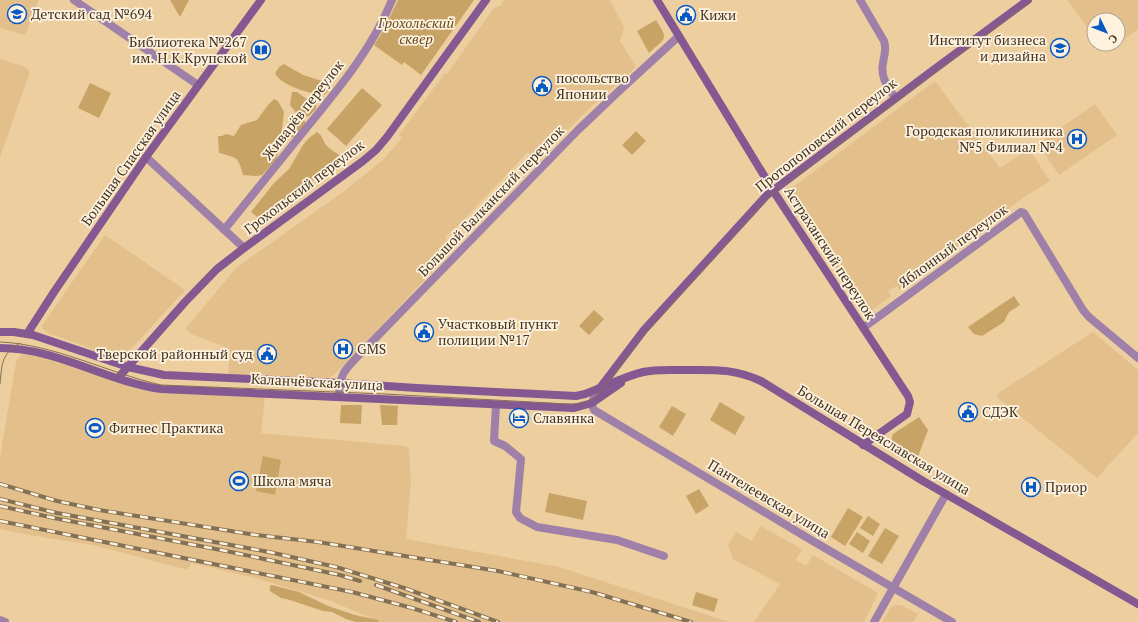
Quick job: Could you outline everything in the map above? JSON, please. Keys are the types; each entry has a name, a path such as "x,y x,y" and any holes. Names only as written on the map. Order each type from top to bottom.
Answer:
{"street":[{"path":"74,0 198,85"},
{"name":"Большая Спасская улица","path":"27,334 56,288 146,158 260,0"},
{"name":"Живарёв переулок","path":"224,230 340,86 374,37 392,0"},
{"name":"Грохольский переулок","path":"118,378 217,269 357,166 376,150 486,0"},
{"name":"Астраханский переулок","path":"657,0 773,190 908,396 910,402 907,414 863,445"},
{"path":"860,0 884,42 886,48 882,71 887,86 895,98"},
{"name":"Протопоповский переулок","path":"600,388 644,330 762,200 773,190 1028,0"},
{"name":"Большой Балканский переулок","path":"339,396 341,376 345,370 583,125 679,36"},
{"path":"146,158 244,248"},
{"name":"Яблонный переулок","path":"863,328 1021,212 1024,212 1083,310 1089,317 1138,358"},
{"name":"Каланчёвская улица","path":"0,332 27,334 128,367 164,375 576,396 600,388"},
{"name":"Каланчёвская улица","path":"0,348 28,350 50,355 118,378 161,389 339,396 496,405 574,408 592,403 630,376"},
{"name":"Большая Переяславская улица","path":"600,388 642,372 655,370 724,370 746,374 761,381 863,445 946,494 1138,604"},
{"path":"592,403 600,388"},
{"name":"Пантелеевская улица","path":"592,403 594,410 806,537 952,622"},
{"path":"496,405 494,441 505,446 521,459 516,512 520,518 537,527 617,540 664,556"},
{"path":"874,622 946,494"},
{"path":"0,620 5,622"}],"shaded area":[{"name":"Детский сад №694","path":"0,0 39,0 25,35 0,28"},
{"path":"504,0 610,0 624,27 620,41 636,67 593,105 537,160 528,152 458,226 445,237 453,250 334,375 328,378 228,375 230,349 191,334 185,329 237,267 343,192 383,160 402,138 399,135 445,73 447,74 494,8 500,6"},
{"path":"1067,0 1138,0 1138,29 1126,38 1126,12 1086,12 1086,26"},
{"path":"0,59 25,67 30,72 0,157"},
{"path":"935,81 1000,168 1029,149 1050,181 1023,198 918,276 912,268 904,273 911,283 899,290 897,286 888,291 891,296 868,313 802,214 803,212 801,209 799,210 790,196 789,190"},
{"name":"Городская поликлиника №5 Филиал №4","path":"1095,104 1117,135 1059,175 1038,144"},
{"path":"105,235 185,290 124,357 117,358 48,333 41,327"},
{"path":"1093,332 1138,370 1138,433 1097,478 997,397 997,394"},
{"path":"22,354 55,360 140,389 154,392 265,397 261,433 405,446 409,449 411,482 406,539 559,567 729,622 380,622 331,601 259,579 191,563 188,570 93,545 0,529 0,457 16,362"},
{"path":"760,526 802,549 796,560 806,566 813,555 878,593 864,622 754,622 780,584 733,559 728,546 736,532 752,541"},
{"path":"901,605 918,614 914,622 882,622 891,607"}],"green space":[{"path":"170,0 189,0 180,17"},
{"name":"Грохольский сквер","path":"398,0 474,0 421,75 404,62 402,65 374,45 383,31"},
{"path":"656,20 663,32 664,38 649,53 637,31"},
{"path":"284,64 303,75 328,83 330,87 326,94 298,89 283,82 275,73 280,66"},
{"path":"90,83 111,93 99,118 78,108"},
{"path":"362,88 382,105 346,146 327,129"},
{"path":"292,92 297,92 308,100 316,103 316,109 309,116 305,117 297,114 290,105"},
{"path":"274,99 278,101 284,112 282,129 283,139 276,160 262,175 243,175 240,164 236,159 219,153 218,136 226,134 234,136 241,125 257,120"},
{"path":"303,119 306,123 296,137 288,137 290,120"},
{"path":"636,131 646,141 632,155 622,145"},
{"path":"317,132 326,145 343,160 337,167 314,179 285,206 270,214 270,212 262,221 251,212 274,183 289,169 303,145"},
{"path":"1014,296 1020,305 1009,312 1004,322 982,336 974,334 968,327"},
{"path":"594,310 604,319 589,335 579,326"},
{"path":"720,402 745,417 735,435 710,420"},
{"path":"341,405 362,405 361,424 340,423"},
{"path":"380,405 398,406 397,425 382,425"},
{"path":"672,406 686,414 673,436 659,427"},
{"path":"919,417 928,430 917,459 895,446 892,439 893,434"},
{"path":"263,456 281,460 275,495 256,491"},
{"path":"699,489 709,506 696,514 686,496"},
{"path":"549,493 587,501 583,520 545,512"},
{"path":"848,508 863,517 845,546 831,537"},
{"path":"868,516 880,524 873,536 860,528"},
{"path":"885,528 899,536 882,564 868,556"},
{"path":"857,532 870,541 863,553 849,544"},
{"path":"272,585 299,592 328,606 355,615 378,620 379,622 356,622 332,612 323,611 281,598 270,591 270,586"},
{"path":"696,592 718,599 714,612 692,605"}],"tram line":[{"path":"0,342 20,344 61,353 141,380 161,385 384,394 568,404 584,402 598,394 636,344 769,196 1032,0"},
{"path":"0,384 4,360 9,351 20,343"}],"railway":[{"path":"0,484 57,501 99,510 256,535 318,542 498,571 592,592 691,622"},
{"path":"0,499 57,513 269,552 336,567 404,588 498,622"},
{"path":"0,506 54,518 226,551 340,575 360,581"},
{"path":"0,521 352,592 412,608 456,622"},
{"path":"376,585 479,622"}],"place":[{"name":"Детский сад №694","path":"17,14"},
{"name":"Кижи","path":"686,15"},
{"name":"Институт бизнеса и дизайна","path":"1060,48"},
{"name":"Библиотека №267 им. Н.К.Крупской","path":"261,50"},
{"name":"посольство Японии","path":"542,86"},
{"name":"Городская поликлиника №5 Филиал №4","path":"1077,139"},
{"name":"Участковый пункт полиции №17","path":"424,332"},
{"name":"GMS","path":"343,349"},
{"name":"Тверской районный суд","path":"267,354"},
{"name":"СДЭК","path":"968,412"},
{"name":"Славянка","path":"519,418"},
{"name":"Фитнес Практика","path":"95,428"},
{"name":"Школа мяча","path":"239,481"},
{"name":"Приор","path":"1031,487"}]}
